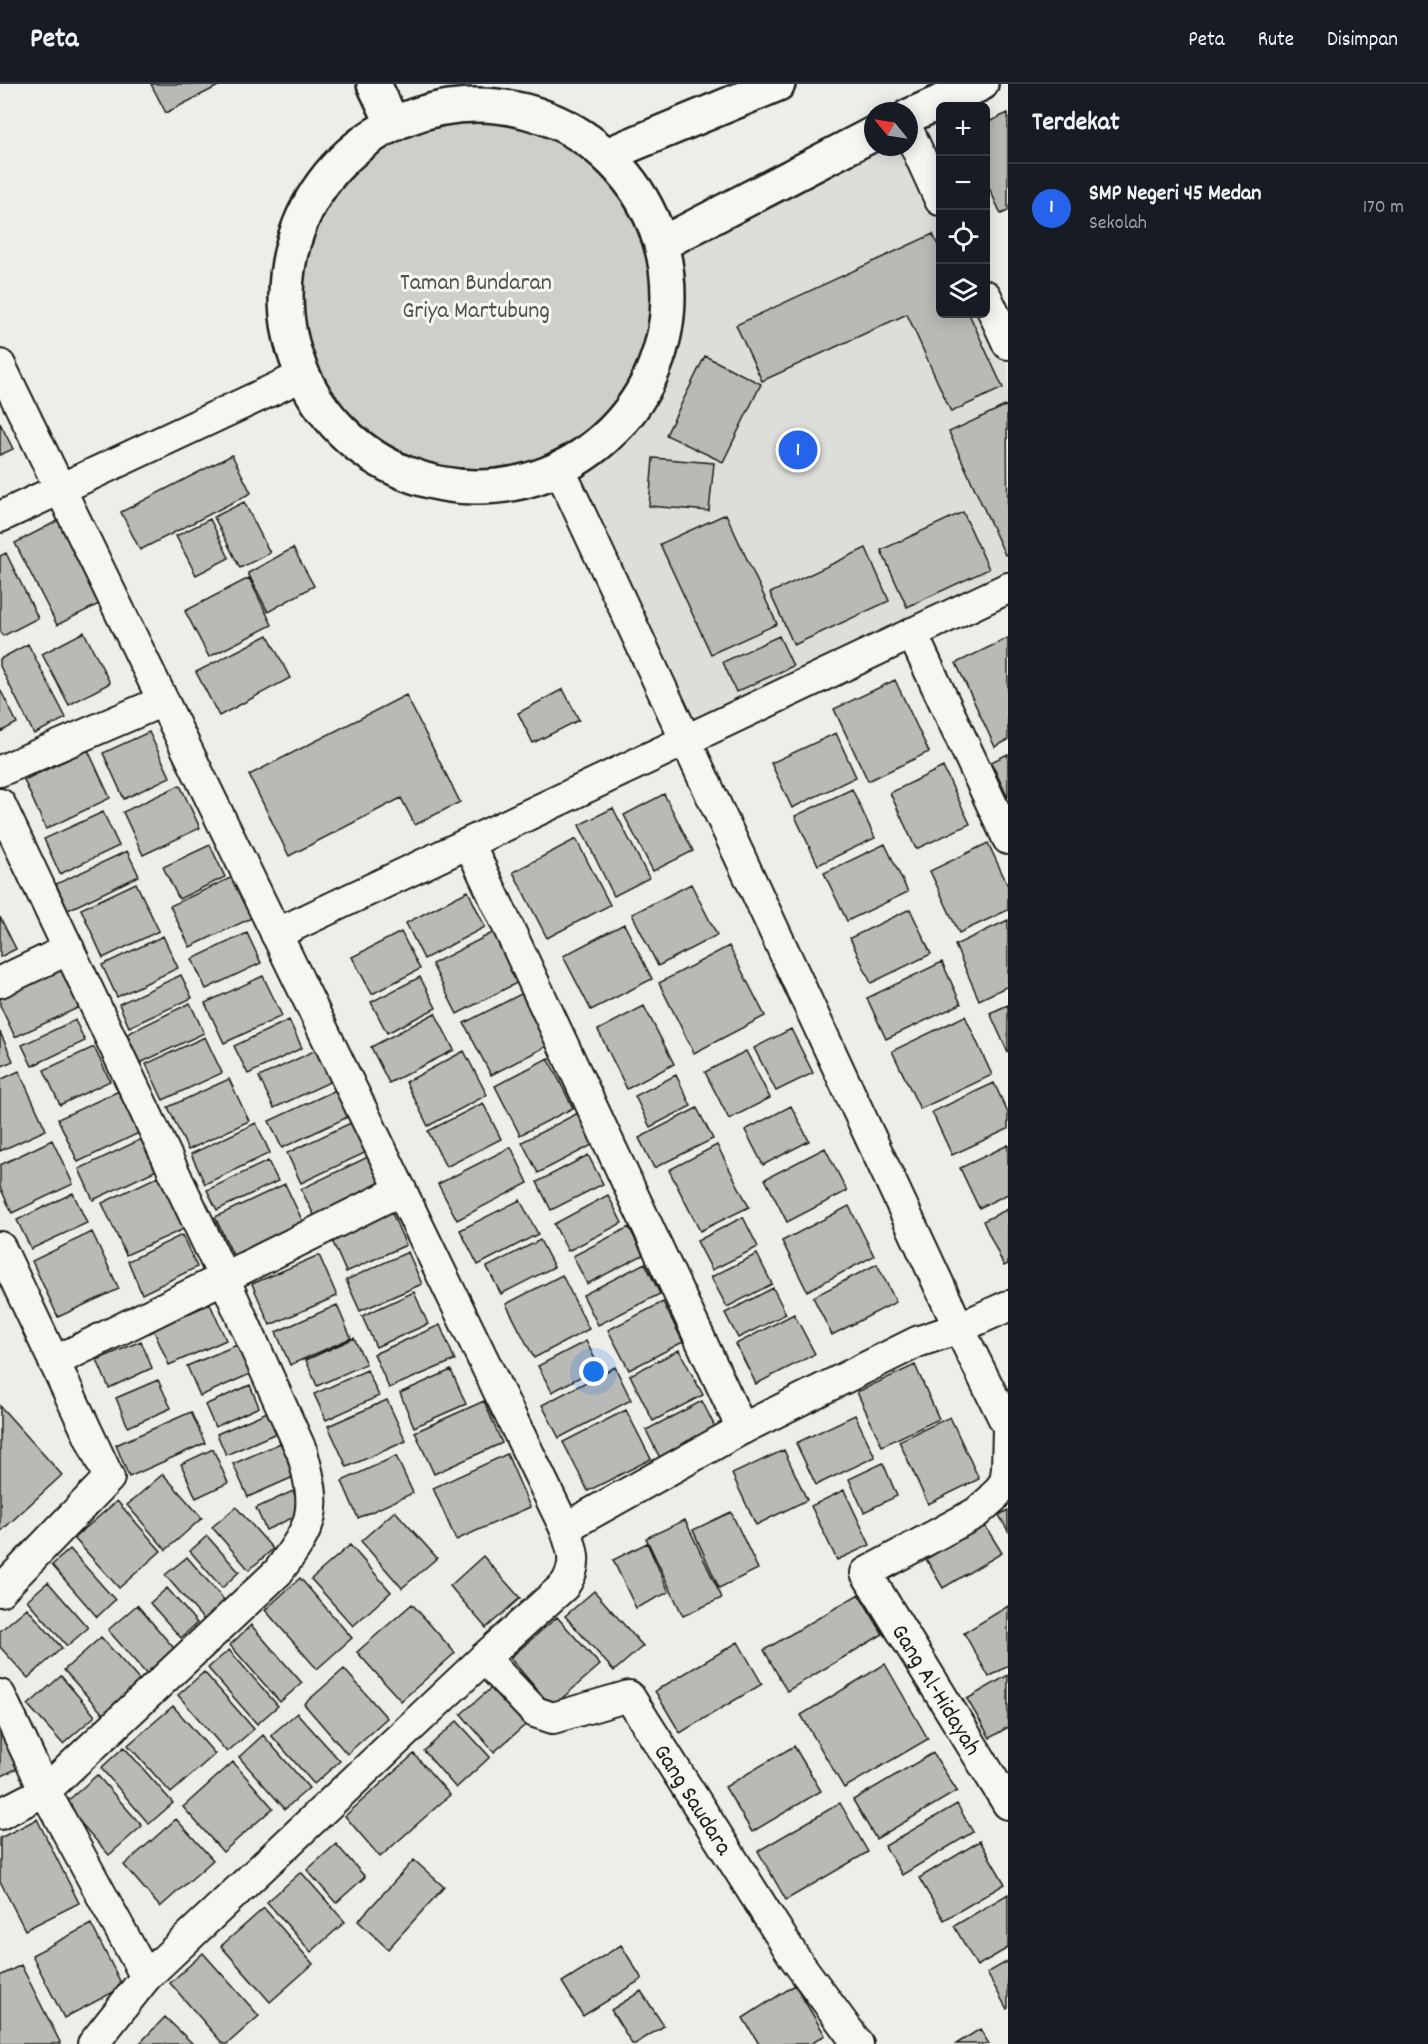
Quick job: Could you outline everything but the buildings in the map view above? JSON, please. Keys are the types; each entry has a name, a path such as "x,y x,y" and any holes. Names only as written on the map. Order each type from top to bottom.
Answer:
{"street":[{"path":"374,84 392,122"},
{"path":"609,154 778,84"},
{"path":"918,112 981,84"},
{"path":"467,103 544,114 609,154 663,243 669,310 653,375 614,431 560,470 486,489 411,477 346,438 302,376 285,304 296,231 333,168 392,122 467,103"},
{"path":"663,243 864,139"},
{"path":"918,152 936,191"},
{"path":"990,305 1008,343"},
{"path":"0,365 565,1528 574,1552 574,1562 568,1580 146,1977 93,2044"},
{"path":"0,517 302,376"},
{"path":"560,470 959,1328"},
{"path":"276,934 1008,588"},
{"path":"912,633 1008,839"},
{"path":"0,771 163,701"},
{"path":"0,804 224,1278 302,1452 313,1501 301,1540 278,1572 45,1791 0,1814"},
{"path":"469,843 742,1430"},
{"path":"0,982 69,949"},
{"path":"54,1362 400,1190"},
{"path":"0,1247 109,1478 0,1591"},
{"path":"565,1528 742,1430 917,1342 959,1328 1008,1306"},
{"name":"Gang Al-Hidayah","path":"959,1328 1008,1427 1005,1482 993,1498 976,1513 866,1573 1008,1804"},
{"name":"Gang Saudara","path":"484,1658 536,1712 553,1718 629,1696 794,1957 858,2044"},
{"path":"0,1695 45,1791 146,1977"}],"shaded area":[{"path":"864,151 864,156 914,156 936,206 936,318 987,318 1008,366 1008,580 685,740 560,470 614,431 663,243"}],"green space":[{"name":"Taman Bundaran Griya Martubung","path":"458,106 496,106 532,114 567,128 612,161 635,190 653,223 664,259 667,296 664,333 653,369 635,402 612,431 583,454 550,472 496,486 458,486 422,478 387,464 356,443 330,417 309,386 295,351 287,315 287,277 295,241 309,206 330,175 356,149 387,128 422,114"}],"place":[{"name":"SMP Negeri 45 Medan","path":"798,450"}]}
